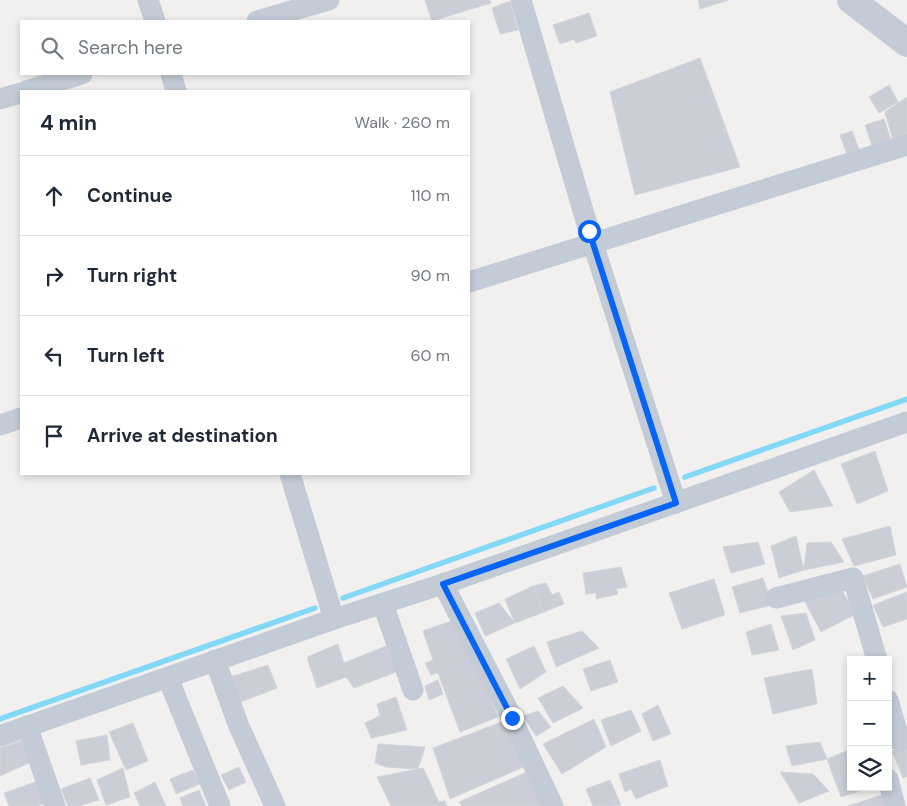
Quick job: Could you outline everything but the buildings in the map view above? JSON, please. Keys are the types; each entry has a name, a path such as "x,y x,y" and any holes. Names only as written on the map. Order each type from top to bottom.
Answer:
{"street":[{"path":"148,0 155,20"},
{"path":"260,20 329,0"},
{"path":"520,0 593,244 676,503"},
{"path":"851,0 907,43"},
{"path":"29,90 79,75"},
{"path":"171,75 176,90"},
{"path":"0,99 20,93"},
{"path":"470,282 907,145"},
{"path":"0,424 20,418"},
{"path":"0,736 907,422"},
{"path":"290,475 334,619"},
{"path":"776,598 853,578 876,656"},
{"path":"443,584 505,704 553,806"},
{"path":"382,604 413,690"},
{"path":"216,660 238,724 275,806"},
{"path":"168,678 220,806"},
{"path":"888,701 898,741"},
{"path":"27,726 55,806"},
{"path":"891,791 895,806"}],"waterway":[{"path":"685,477 907,399"},
{"path":"343,598 654,488"},
{"path":"0,719 315,608"}],"route":[{"path":"512,718 443,584 676,503 589,231"}]}
